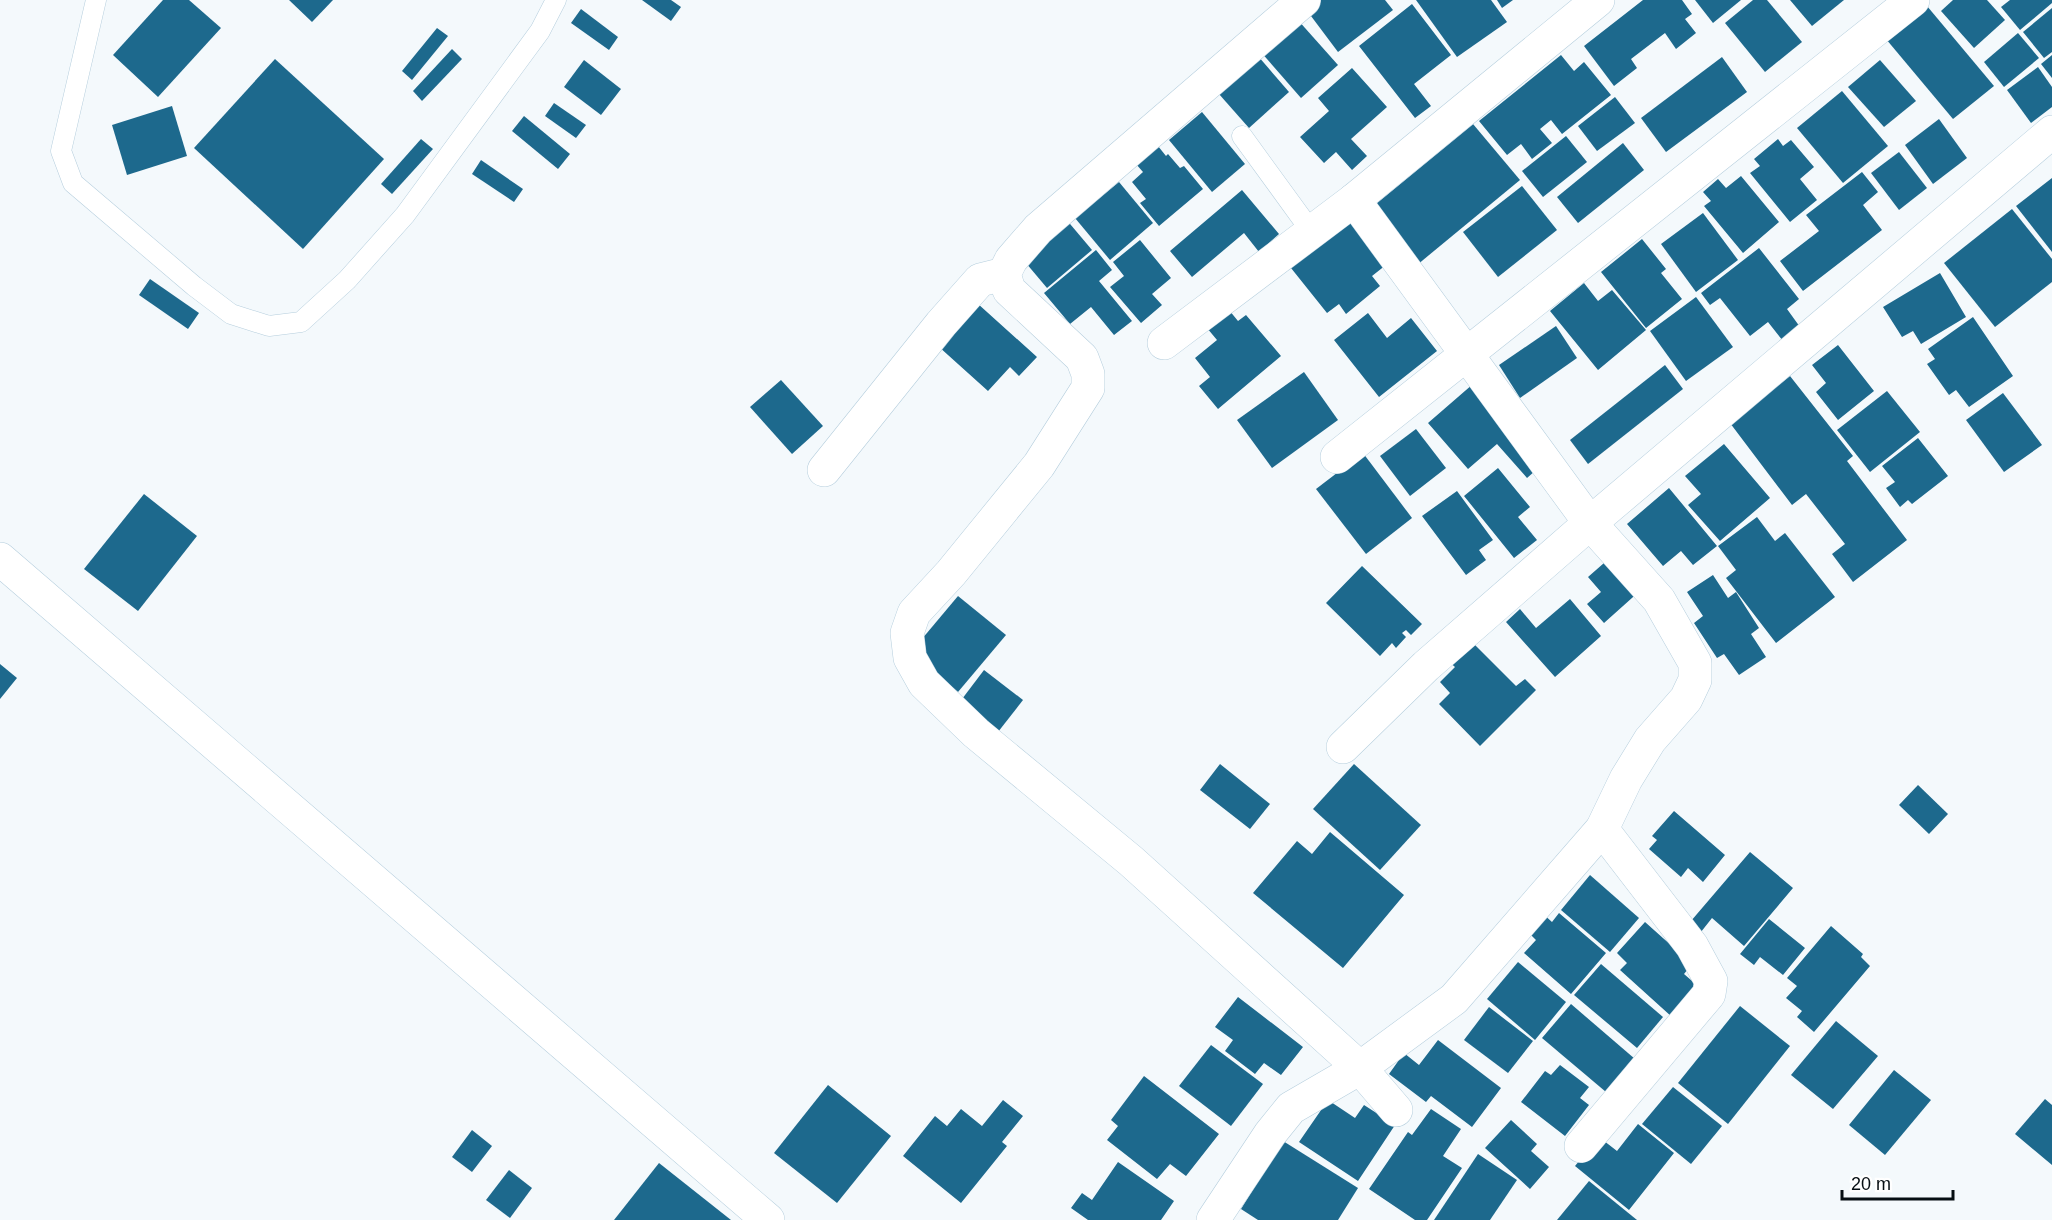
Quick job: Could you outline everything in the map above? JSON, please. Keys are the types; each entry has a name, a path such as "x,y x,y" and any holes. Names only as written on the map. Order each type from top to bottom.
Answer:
{"street":[{"path":"1304,0 1038,229 1011,260 1004,274 1009,290 1082,358 1088,374 1088,388 1039,465 951,573 915,613 907,633 910,658 924,683 976,733 1131,861 1360,1068 1396,1110"},
{"path":"1164,343 1354,200 1598,0"},
{"path":"1337,457 1913,0"},
{"path":"1343,747 1426,666 1590,523 2052,132"},
{"path":"1216,1219 1270,1134 1291,1108 1360,1068 1454,999 1602,829 1626,780 1650,740 1686,699 1695,680 1695,663 1659,600 1590,523 1354,200"},
{"path":"824,470 941,324 980,280 1004,274"},
{"path":"0,559 768,1220"},
{"path":"1581,1146 1709,994 1711,987 1707,973 1692,946 1602,829"}],"lane":[{"path":"96,0 61,151 73,183 194,286 231,314 269,326 302,322 346,280 405,215 540,31 556,0"},
{"path":"1242,136 1311,231"}],"building":[{"path":"163,0 189,0 221,28 158,97 113,55"},
{"path":"289,0 333,0 312,22"},
{"path":"642,0 671,0 681,7 671,21"},
{"path":"1315,0 1385,0 1393,10 1338,52 1305,8"},
{"path":"1416,0 1491,0 1507,22 1457,57"},
{"path":"1497,0 1513,0 1502,8"},
{"path":"1643,0 1682,0 1692,14 1685,19 1696,33 1676,49 1665,33 1631,59 1637,68 1614,86 1584,46"},
{"path":"1695,0 1741,0 1713,23"},
{"path":"1753,0 1767,0 1802,42 1765,72 1725,23"},
{"path":"1790,0 1844,0 1812,26"},
{"path":"1953,0 1987,0 2005,20 1974,48 1941,11"},
{"path":"2010,0 2052,0 2052,3 2020,30 2001,7"},
{"path":"1412,4 1451,55 1414,84 1431,106 1415,118 1359,46"},
{"path":"1927,6 1994,86 1953,119 1886,39"},
{"path":"2052,8 2052,52 2044,58 2023,32"},
{"path":"581,9 618,37 609,50 571,23"},
{"path":"1297,19 1338,65 1301,98 1260,51"},
{"path":"437,28 448,36 412,80 402,71"},
{"path":"2018,33 2039,58 2004,87 1984,62"},
{"path":"452,49 462,59 422,101 413,91"},
{"path":"1252,49 1289,92 1249,128 1211,85"},
{"path":"1561,55 1574,71 1584,62 1611,95 1562,134 1551,120 1540,129 1552,143 1532,159 1521,144 1507,155 1479,121"},
{"path":"2052,55 2052,78 2041,64"},
{"path":"1722,57 1747,92 1666,152 1641,118"},
{"path":"275,59 384,159 303,249 194,148"},
{"path":"584,60 621,89 601,115 564,87"},
{"path":"1880,60 1916,101 1884,127 1848,87"},
{"path":"2038,67 2052,87 2052,107 2031,123 2007,90"},
{"path":"1352,68 1387,107 1351,139 1367,156 1352,170 1336,152 1324,163 1300,137 1329,111 1318,98"},
{"path":"1842,91 1888,146 1843,183 1797,128"},
{"path":"1615,97 1635,123 1597,151 1578,126"},
{"path":"554,103 586,125 576,138 545,116"},
{"path":"172,106 187,156 127,175 112,125"},
{"path":"1202,112 1245,164 1212,192 1169,140"},
{"path":"524,116 570,154 558,169 512,131"},
{"path":"1939,119 1967,158 1933,184 1905,145"},
{"path":"1473,124 1520,180 1417,265 1371,208"},
{"path":"1566,136 1587,162 1543,197 1522,171"},
{"path":"421,139 433,149 392,194 381,184"},
{"path":"1778,139 1783,146 1791,140 1814,167 1800,179 1817,200 1790,222 1750,173 1760,166 1754,159"},
{"path":"1623,143 1644,170 1578,223 1557,197"},
{"path":"1158,146 1180,168 1184,166 1203,189 1159,226 1140,203 1146,199 1132,182 1143,172 1136,164"},
{"path":"1899,152 1927,188 1899,210 1871,173"},
{"path":"481,160 523,189 514,202 472,174"},
{"path":"1862,172 1878,192 1863,205 1882,230 1803,291 1780,261 1819,231 1806,215"},
{"path":"1741,176 1779,222 1743,253 1704,206 1711,201 1703,192 1718,179 1726,188"},
{"path":"2052,178 2052,252 2016,206"},
{"path":"1119,182 1153,223 1110,260 1075,218"},
{"path":"1522,186 1557,230 1498,277 1463,232"},
{"path":"1242,190 1279,234 1259,252 1244,233 1192,277 1170,251"},
{"path":"2012,209 2052,259 2052,282 1995,327 1944,263"},
{"path":"1703,213 1738,260 1696,292 1661,244"},
{"path":"1355,215 1391,261 1372,276 1380,286 1346,314 1339,304 1327,313 1291,268"},
{"path":"1065,218 1092,250 1047,288 1020,256"},
{"path":"1642,239 1666,269 1661,273 1682,299 1646,328 1601,272"},
{"path":"1140,240 1171,278 1152,294 1162,305 1141,323 1110,287 1124,276 1113,262"},
{"path":"1759,248 1799,299 1787,309 1800,327 1783,341 1768,322 1750,336 1720,298 1710,305 1701,293"},
{"path":"1096,250 1112,270 1099,281 1132,321 1114,335 1091,307 1070,324 1044,293"},
{"path":"1940,273 1966,317 1921,344 1913,331 1902,337 1883,307"},
{"path":"150,279 199,313 188,329 139,295"},
{"path":"1584,283 1598,301 1612,290 1646,330 1598,370 1550,311"},
{"path":"1696,297 1733,347 1686,381 1650,331"},
{"path":"977,303 1037,357 1019,376 1010,367 988,391 938,346"},
{"path":"1229,310 1238,321 1246,315 1281,356 1218,409 1199,386 1210,377 1195,358 1217,340 1207,328"},
{"path":"1368,313 1387,338 1411,318 1437,351 1379,397 1334,340"},
{"path":"1973,317 2013,376 1969,407 1956,390 1949,395 1927,364 1935,359 1928,349"},
{"path":"1556,326 1577,358 1520,398 1499,365"},
{"path":"1838,345 1874,391 1838,420 1816,392 1826,383 1812,365"},
{"path":"1665,365 1683,389 1588,464 1570,440"},
{"path":"1304,372 1338,420 1272,468 1237,420"},
{"path":"1790,376 1853,456 1847,461 1907,540 1853,582 1832,554 1845,544 1806,494 1792,505 1730,423"},
{"path":"781,380 823,426 792,454 750,407"},
{"path":"1473,384 1543,464 1527,478 1497,444 1468,469 1428,423"},
{"path":"1887,391 1920,432 1870,472 1837,430"},
{"path":"2003,393 2042,445 2004,472 1966,420"},
{"path":"1416,429 1446,468 1410,496 1380,456"},
{"path":"1918,438 1948,476 1912,504 1908,500 1900,507 1886,488 1895,482 1882,466"},
{"path":"1724,444 1770,498 1720,541 1688,505 1701,494 1685,476"},
{"path":"1363,453 1412,518 1366,554 1316,489"},
{"path":"1498,468 1530,507 1518,517 1537,540 1514,558 1464,496"},
{"path":"1669,488 1717,546 1693,565 1681,551 1663,566 1627,524"},
{"path":"1457,491 1493,540 1479,550 1486,560 1466,575 1422,516"},
{"path":"144,494 197,536 138,611 84,569"},
{"path":"1757,517 1775,541 1785,533 1835,597 1776,643 1726,578 1736,570 1718,546"},
{"path":"1612,556 1642,589 1604,623 1587,604 1601,592 1588,577"},
{"path":"1362,566 1422,624 1411,635 1406,630 1402,633 1406,637 1396,648 1392,643 1380,656 1326,603"},
{"path":"1713,575 1728,598 1736,592 1759,628 1751,634 1766,657 1739,675 1724,654 1717,658 1694,623 1703,616 1687,592"},
{"path":"958,596 1006,635 958,692 911,652"},
{"path":"1570,599 1601,636 1555,677 1506,622 1520,609 1536,628"},
{"path":"1469,639 1516,686 1525,679 1536,690 1480,746 1439,704 1450,693 1440,682 1455,667 1447,660"},
{"path":"0,664 17,678 0,699"},
{"path":"984,670 1023,700 998,732 959,703"},
{"path":"1220,764 1270,804 1250,829 1200,790"},
{"path":"1354,764 1421,825 1380,870 1313,809"},
{"path":"1918,785 1948,814 1929,834 1899,805"},
{"path":"1674,811 1725,855 1703,882 1688,868 1681,877 1649,849 1657,840 1652,836"},
{"path":"1330,832 1404,895 1343,968 1253,893 1297,841 1312,854"},
{"path":"1750,852 1793,888 1744,946 1712,918 1697,937 1685,928"},
{"path":"1590,875 1639,918 1610,952 1561,910"},
{"path":"1541,912 1552,922 1559,913 1606,953 1571,994 1524,953 1536,940 1526,930"},
{"path":"1769,919 1805,948 1783,975 1760,957 1754,965 1740,954"},
{"path":"1645,922 1692,964 1684,974 1699,987 1672,1017 1620,970 1627,963 1617,953"},
{"path":"1831,926 1863,954 1861,957 1870,966 1814,1032 1797,1017 1802,1011 1786,998 1797,986 1787,978"},
{"path":"1518,962 1566,1002 1535,1040 1487,999"},
{"path":"1601,964 1663,1017 1637,1048 1574,995"},
{"path":"1238,997 1303,1047 1281,1075 1264,1063 1255,1074 1225,1051 1233,1040 1215,1027"},
{"path":"1571,1004 1635,1059 1606,1092 1542,1038"},
{"path":"1740,1006 1790,1046 1728,1124 1678,1083"},
{"path":"1489,1007 1533,1041 1508,1073 1464,1040"},
{"path":"1836,1021 1878,1056 1833,1109 1791,1075"},
{"path":"1438,1040 1501,1088 1472,1127 1431,1096 1426,1102 1389,1074 1404,1053 1419,1065"},
{"path":"1211,1045 1263,1084 1231,1126 1179,1086"},
{"path":"1560,1065 1589,1087 1580,1098 1589,1105 1565,1136 1521,1102 1545,1071 1551,1075"},
{"path":"1894,1070 1931,1100 1885,1155 1849,1125"},
{"path":"1144,1076 1219,1134 1186,1176 1170,1164 1157,1179 1107,1140 1118,1126 1111,1120"},
{"path":"828,1085 891,1136 837,1203 774,1153"},
{"path":"1673,1087 1722,1126 1691,1164 1642,1124"},
{"path":"2045,1099 2052,1105 2052,1165 2015,1134"},
{"path":"1003,1100 1023,1116 1002,1142 1007,1146 961,1203 903,1156 935,1116 947,1126 961,1109 982,1126"},
{"path":"1328,1100 1355,1118 1364,1105 1395,1125 1358,1181 1299,1142"},
{"path":"1431,1109 1461,1129 1443,1156 1462,1168 1427,1220 1415,1220 1369,1189 1408,1132 1412,1135"},
{"path":"1511,1120 1537,1144 1531,1151 1549,1167 1530,1189 1485,1148"},
{"path":"1638,1124 1674,1153 1629,1210 1575,1166 1599,1137 1617,1151"},
{"path":"472,1130 492,1146 472,1172 452,1157"},
{"path":"1283,1141 1358,1188 1338,1220 1258,1220 1241,1209"},
{"path":"1478,1154 1517,1180 1490,1220 1434,1220"},
{"path":"1118,1162 1174,1201 1161,1220 1088,1220 1071,1208 1082,1193 1092,1200"},
{"path":"659,1163 731,1220 614,1220"},
{"path":"509,1170 532,1188 510,1218 486,1200"},
{"path":"1589,1181 1637,1220 1557,1220"}]}
